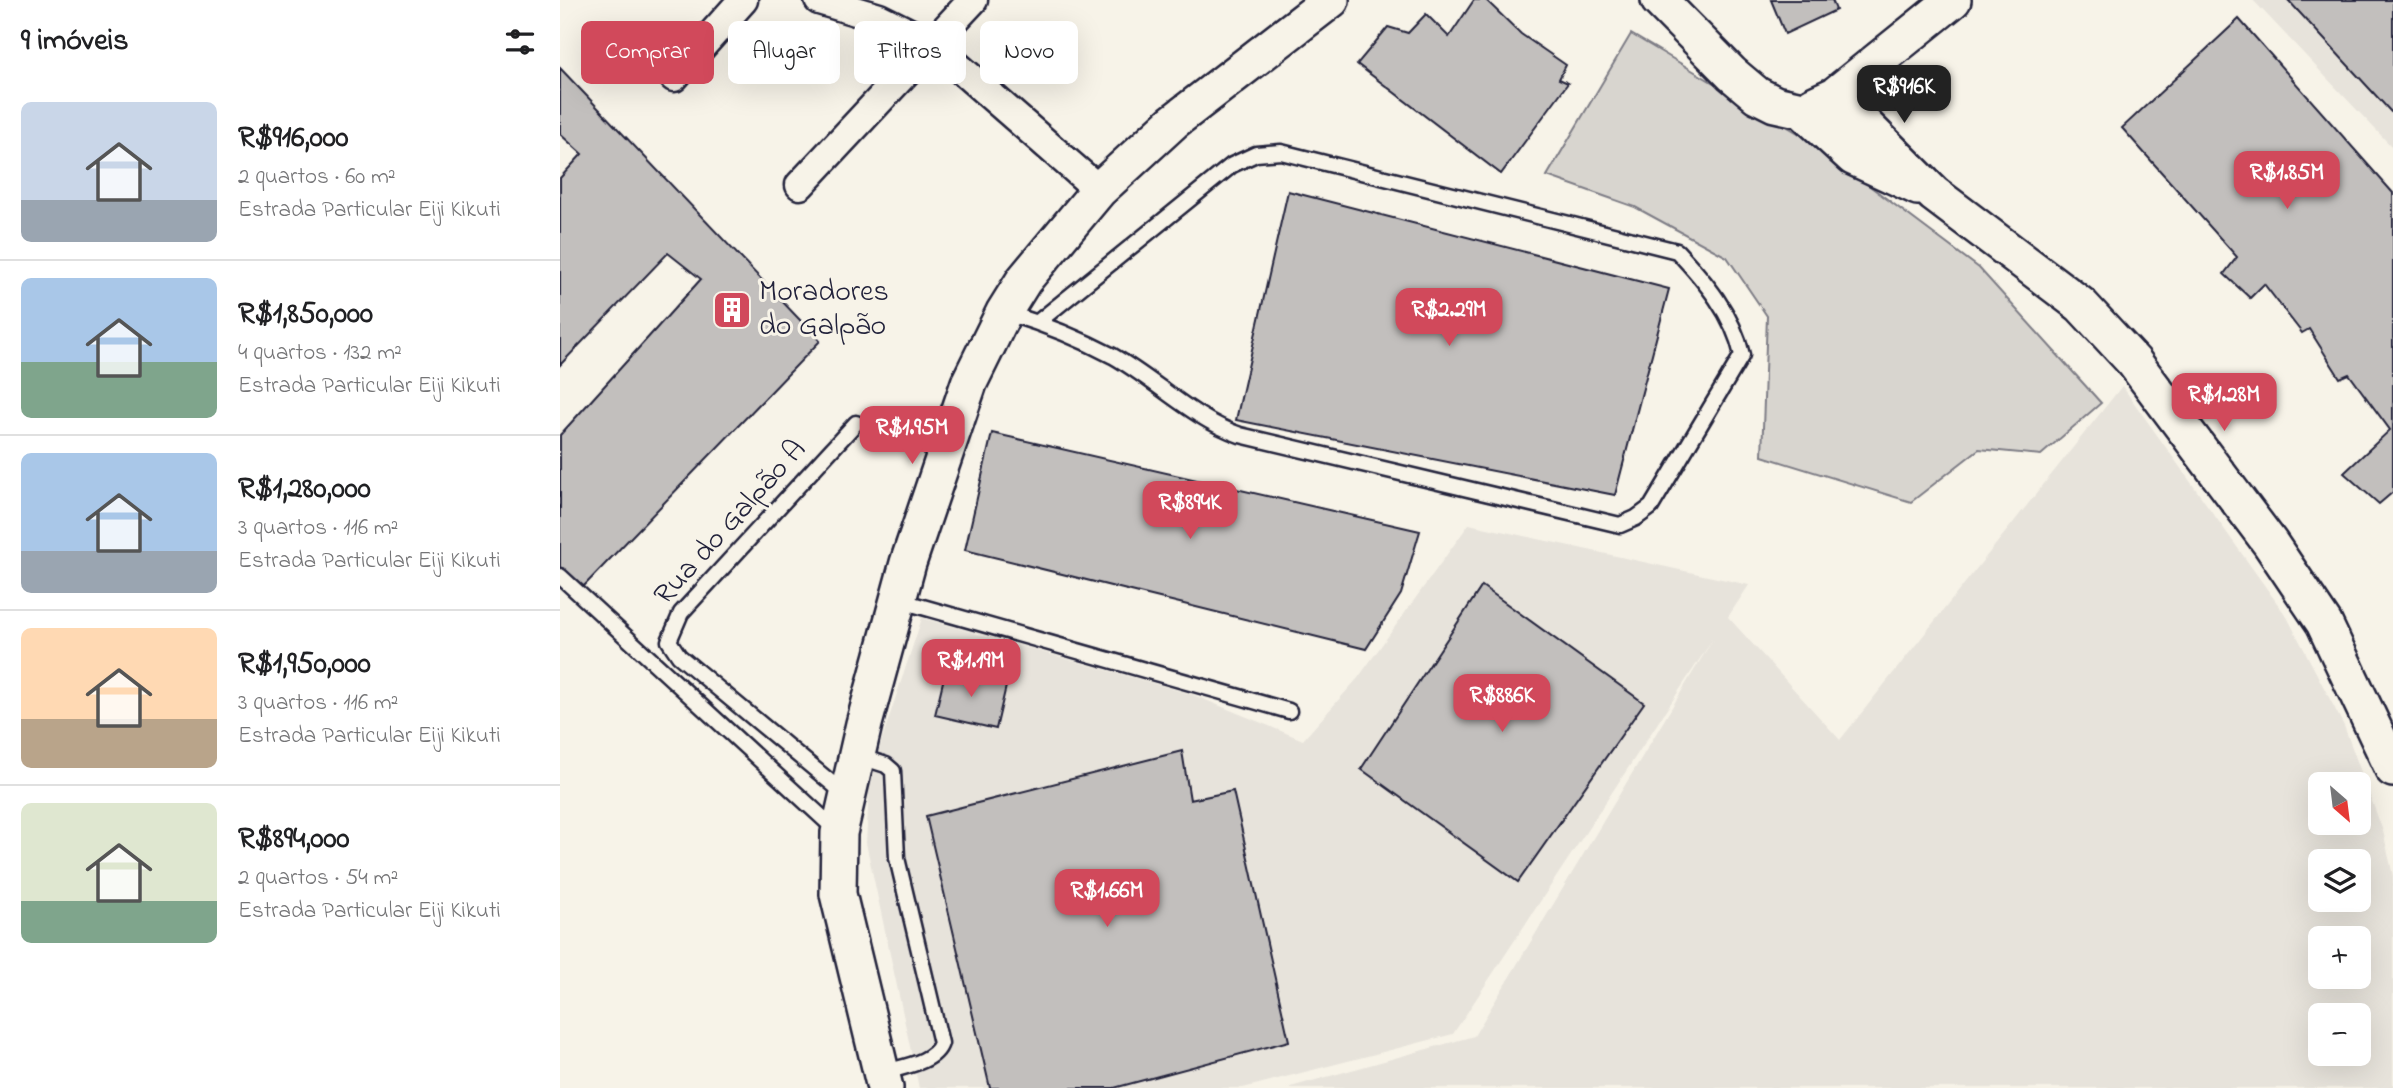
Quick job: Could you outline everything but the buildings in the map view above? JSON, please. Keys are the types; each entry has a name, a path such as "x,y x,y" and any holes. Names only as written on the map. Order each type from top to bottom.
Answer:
{"street":[{"path":"714,32 743,0"},
{"path":"819,0 885,21"},
{"path":"954,21 973,0"},
{"path":"883,1080 838,894 839,833 898,600 969,383 1004,312 1024,280 1099,190 1173,122 1331,0"},
{"path":"1659,0 1732,74 1757,95 1775,104 1802,110 1853,157 1934,194"},
{"path":"1802,110 1835,95 1953,0"},
{"path":"966,74 1099,190"},
{"path":"800,185 896,84"},
{"path":"1835,95 1934,194 2081,305 2134,362 2262,532 2324,623 2393,769"}],"lane":[{"path":"1004,312 1038,322 1114,356 1212,423 1241,435 1620,525 1636,519 1651,507 1742,355 1737,333 1706,282 1677,251 1281,152 1256,154 1232,165 1038,322"},
{"name":"Rua do Galpão A","path":"847,796 679,656 669,640 681,613 856,424"},
{"path":"560,576 839,833"},
{"path":"898,600 1289,711"},
{"path":"857,756 886,765 893,771 897,858 941,1043 939,1051 931,1057 883,1080"}],"shaded area":[{"path":"2253,0 2393,0 2393,148"},
{"path":"1631,34 1803,136 1979,268 2101,403 2041,455 1979,449 1911,502 1762,456 1767,316 1727,257 1635,207 1547,176"},
{"path":"2122,386 2287,617 2344,726 2361,772 2308,772 2308,835 2371,835 2371,799 2383,831 2393,876 2393,1088 1287,1088 1474,1036 1713,639 1453,1034 1243,1088 919,1088 866,843 870,775 922,618 1191,694 1303,740 1358,678 1469,524 1749,585 1728,617 1840,740"}],"place":[{"name":"Moradores do Galpão","path":"732,310"}]}
